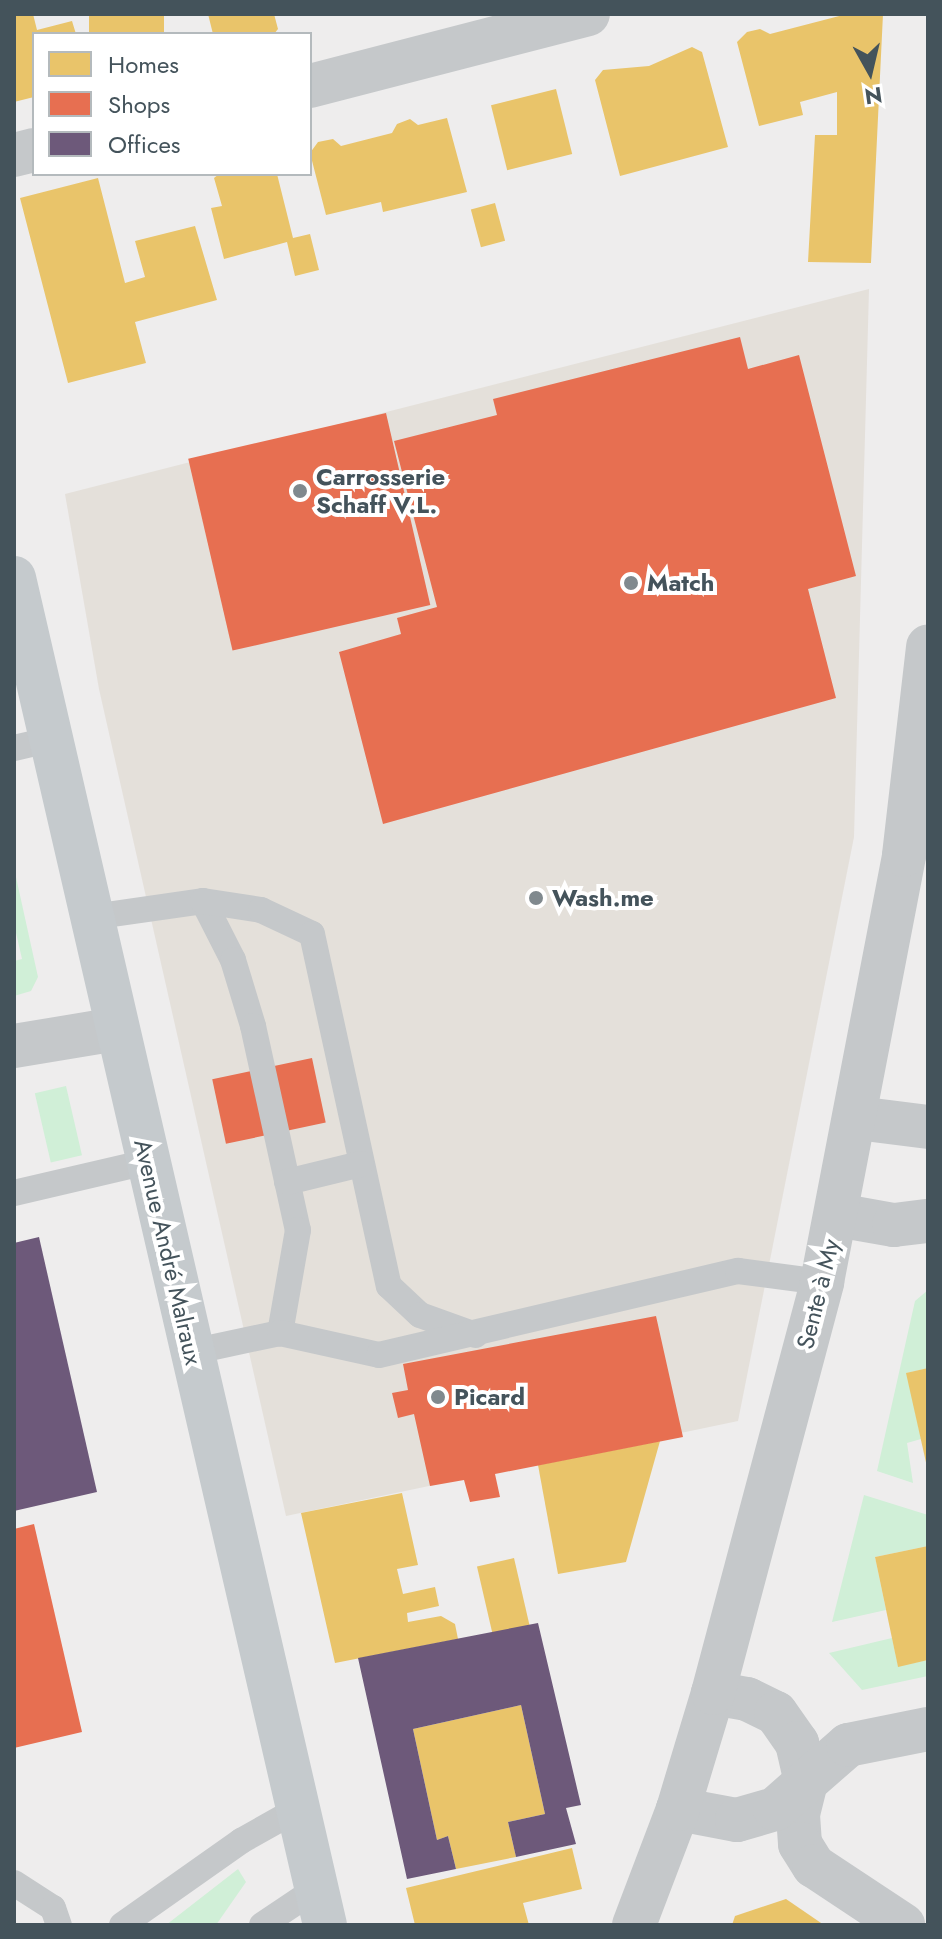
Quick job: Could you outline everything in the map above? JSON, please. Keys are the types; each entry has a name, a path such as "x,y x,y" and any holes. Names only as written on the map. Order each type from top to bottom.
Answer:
{"main road":[{"name":"Avenue André Malraux","path":"14,578 32,744 92,917 320,1907"}],"street":[{"path":"312,85 588,14"},
{"name":"Sente à My","path":"634,1925 678,1809 713,1693 822,1282 919,804 928,646"},
{"path":"14,1046 117,1029"},
{"path":"857,1118 928,1127"},
{"path":"837,1215 894,1225 928,1221"},
{"path":"713,1693 747,1699 776,1713 797,1743 806,1782 798,1815 800,1844 814,1866 903,1925"},
{"path":"678,1809 737,1820 775,1809 848,1745 928,1729"}],"lane":[{"path":"203,901 241,986 298,1230 280,1333"},
{"path":"92,917 203,901 261,910 312,934 389,1286 420,1315 476,1335"},
{"path":"14,1193 147,1162"},
{"path":"287,1182 361,1164"},
{"path":"191,1352 280,1333 379,1355 476,1335 738,1271 822,1282"},
{"path":"122,1925 241,1841 298,1809"},
{"path":"14,1883 53,1908 59,1925"},
{"path":"262,1925 320,1907"}],"shaded area":[{"path":"869,289 854,837 738,1421 286,1516 99,689 65,494"}],"green space":[{"path":"14,868 38,977 31,991 14,996 14,961 22,959 14,924"},
{"path":"66,1086 82,1155 51,1162 35,1093"},
{"path":"928,1290 928,1368 907,1373 921,1439 907,1443 913,1483 877,1471 915,1301"},
{"path":"864,1495 928,1515 928,1546 875,1557 886,1610 832,1622"},
{"path":"892,1638 898,1666 928,1660 928,1676 862,1690 829,1653"},
{"path":"238,1869 246,1882 216,1925 166,1925"}],"building: Homes":[{"path":"14,14 33,14 37,30 72,21 75,32 32,32 32,98 14,102"},
{"path":"89,14 164,14 164,32 89,32"},
{"path":"208,14 274,14 278,29 276,32 212,32"},
{"path":"847,14 883,14 871,263 808,262 815,135 837,135 837,92 800,102 803,115 759,126 737,42 747,32 760,29 770,34"},
{"path":"692,47 702,52 728,147 620,176 595,80 603,70 649,66"},
{"path":"556,89 572,154 507,170 491,105"},
{"path":"447,118 467,192 383,212 381,202 326,215 312,161 312,150 318,142 333,139 341,146 392,133 397,124 410,119 418,125"},
{"path":"278,176 293,238 310,234 319,270 295,276 287,242 224,259 211,208 222,206 214,178"},
{"path":"98,178 125,283 145,277 135,241 195,226 217,300 135,322 146,363 68,383 20,198"},
{"path":"495,203 505,241 481,247 471,209"},
{"path":"928,1368 928,1467 927,1467 906,1373"},
{"path":"660,1441 626,1562 558,1574 538,1465"},
{"path":"402,1493 418,1565 397,1569 403,1594 435,1587 439,1606 407,1613 408,1622 441,1616 455,1624 458,1639 335,1663 301,1513"},
{"path":"928,1546 928,1660 898,1667 875,1557"},
{"path":"514,1558 530,1625 492,1634 477,1567"},
{"path":"521,1705 545,1814 508,1822 516,1857 456,1869 448,1836 437,1840 413,1729"},
{"path":"572,1848 582,1889 523,1903 529,1925 415,1925 406,1888"},
{"path":"786,1899 824,1925 732,1925 735,1916"}],"building: Shops":[{"name":"Match","path":"740,337 748,369 799,355 856,576 808,589 836,698 383,824 339,652 401,634 397,618 437,607 394,441 497,415 493,399"},
{"path":"386,413 430,605 233,651 188,459"},
{"path":"312,1058 326,1123 226,1144 212,1079"},
{"path":"656,1316 683,1437 495,1474 500,1497 470,1502 464,1480 430,1486 414,1414 398,1418 392,1393 408,1390 403,1364"},
{"path":"34,1524 82,1732 14,1748 14,1529"}],"building: Offices":[{"path":"39,1237 97,1492 14,1511 14,1243"},
{"path":"538,1623 581,1805 566,1808 576,1844 516,1857 508,1822 545,1814 521,1705 413,1729 437,1840 448,1836 456,1869 407,1879 358,1658"}],"place":[{"name":"Carrosserie Schaff V.L.","path":"300,491"},
{"name":"Match","path":"631,583"},
{"name":"Wash.me","path":"536,898"},
{"name":"Picard","path":"438,1397"}]}
